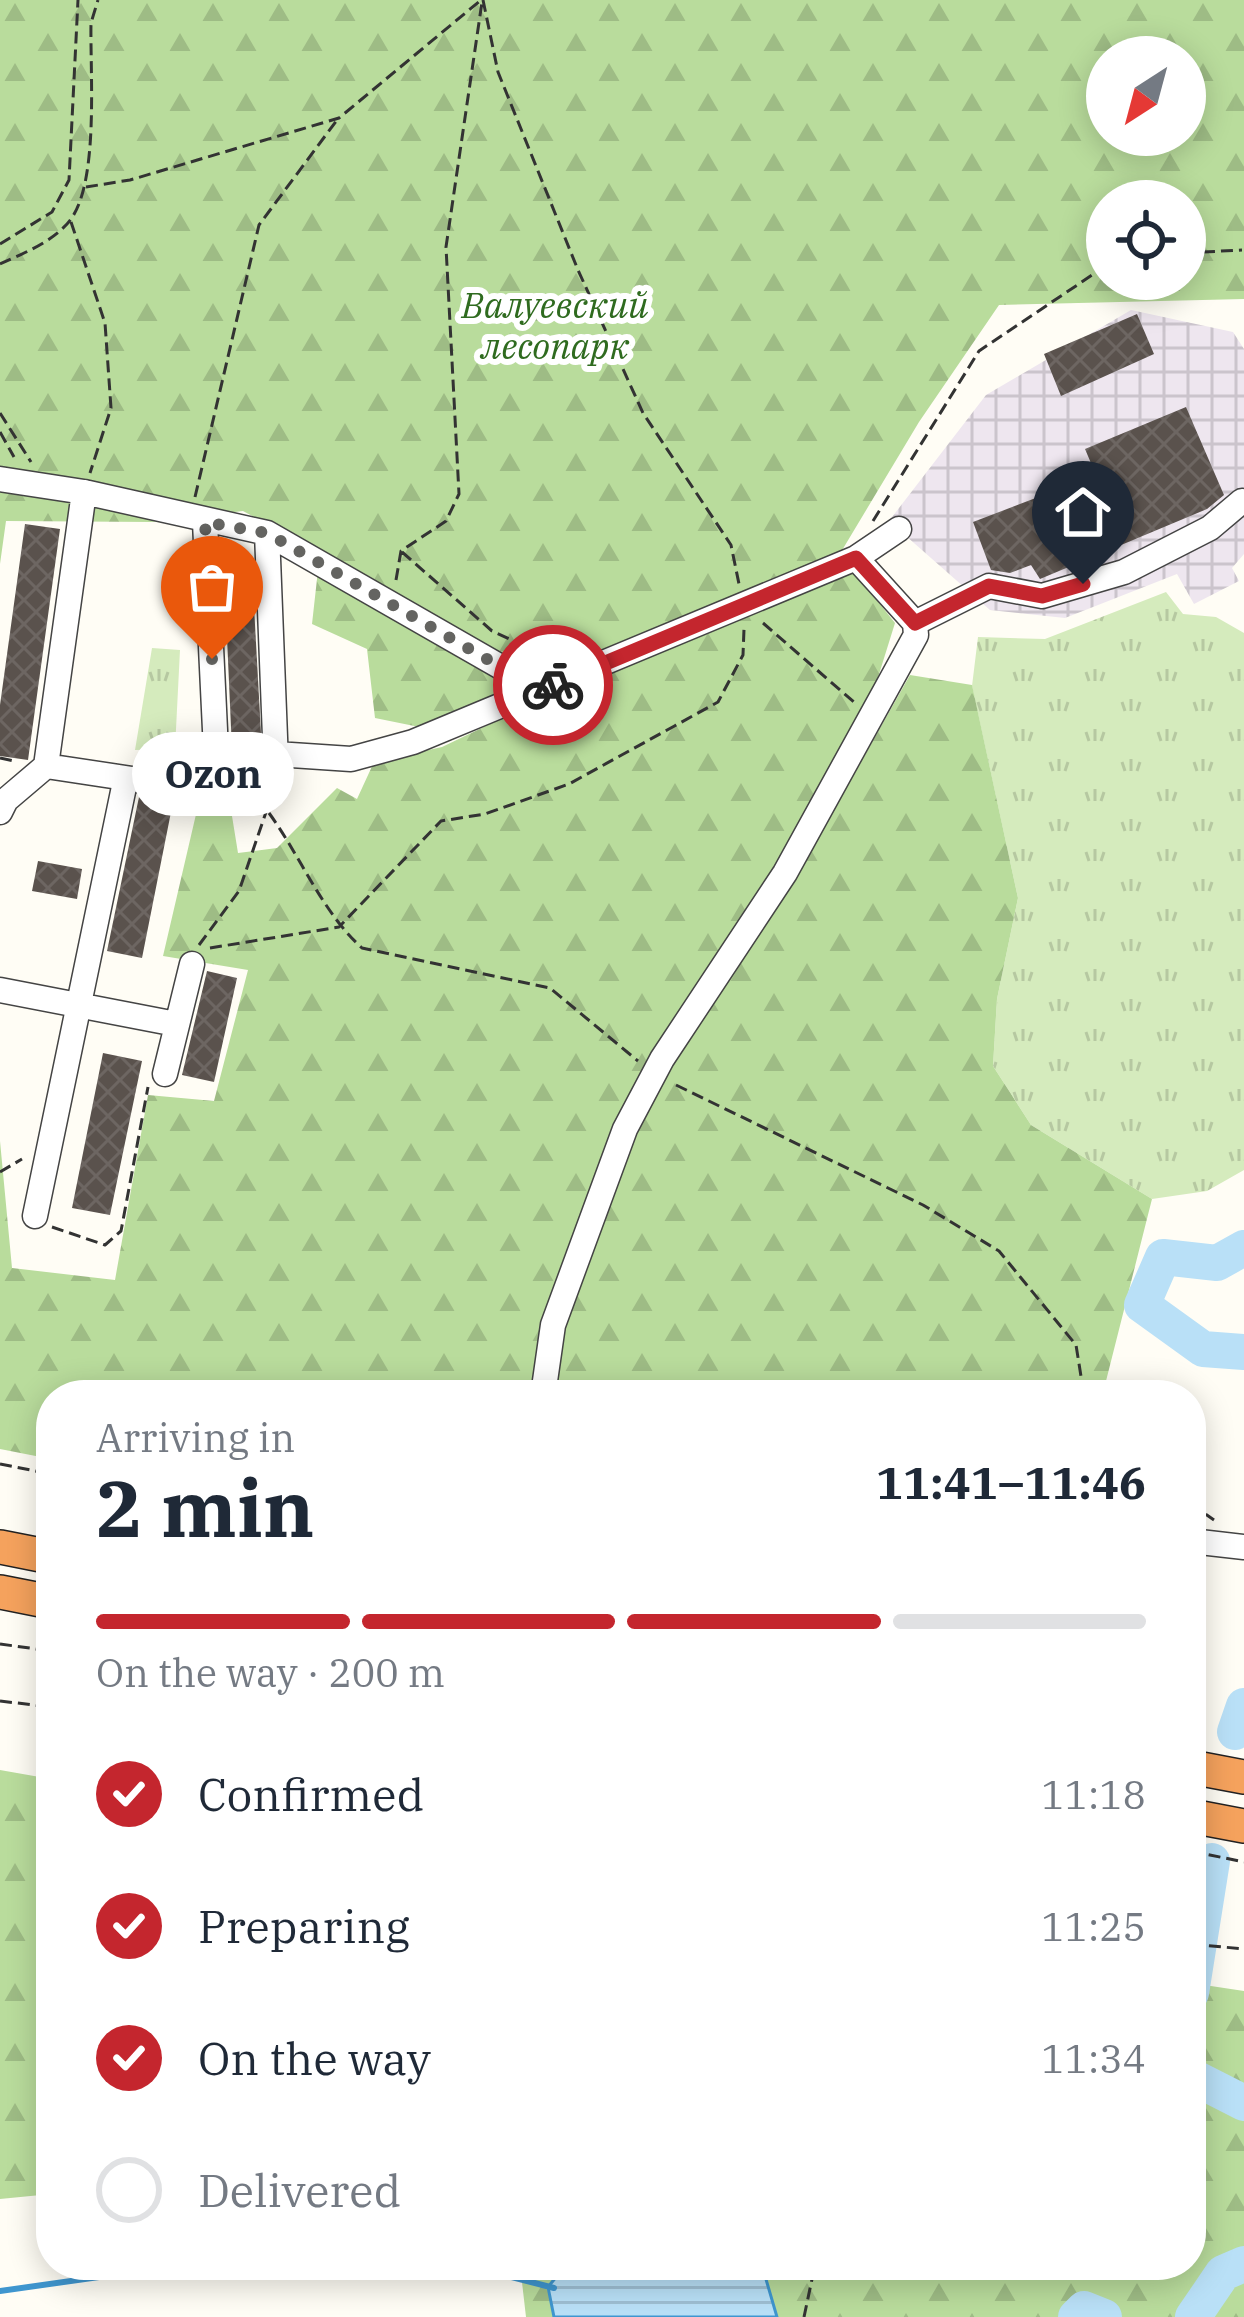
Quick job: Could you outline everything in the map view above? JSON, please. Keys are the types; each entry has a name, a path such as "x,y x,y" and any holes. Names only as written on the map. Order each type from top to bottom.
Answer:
{"highway":[{"path":"0,1547 36,1554"},
{"path":"0,1592 36,1599"},
{"path":"1206,1770 1244,1777"},
{"path":"1206,1819 1244,1826"}],"street":[{"path":"20,482 84,491 267,533 541,690"},
{"path":"0,812 6,800 46,766 84,491"},
{"path":"915,623 989,586 1042,596 1124,572 1210,528 1242,501"},
{"path":"198,519 216,751"},
{"path":"267,533 276,759 351,759 413,742 744,606 860,554 899,529"},
{"path":"545,1380 553,1325 580,1243 653,1074 785,873 916,635 915,623 860,554"},
{"path":"46,766 125,782 178,786"},
{"path":"35,1216 125,782"},
{"path":"165,1071 192,964"},
{"path":"0,990 176,1024"},
{"path":"1206,1543 1244,1547"}],"path":[{"path":"0,244 52,212 69,180 78,0"},
{"path":"0,264 37,247 71,220 86,187 91,23 98,0"},
{"path":"198,519 259,225 339,118 482,0"},
{"path":"393,606 401,551 446,521 459,494 446,247 482,0"},
{"path":"276,759 276,792 239,890 196,950 339,927 441,821 485,814 569,784 718,702 743,655 744,606 731,545 644,413 578,269 498,71 482,0"},
{"path":"86,187 130,180 339,118"},
{"path":"71,220 105,323 112,408 84,491"},
{"path":"1206,252 1242,250"},
{"path":"860,554 877,510 979,351 1086,279"},
{"path":"0,413 25,447 20,482"},
{"path":"0,432 20,482"},
{"path":"401,551 492,631 544,658 598,665"},
{"path":"744,606 870,716"},
{"path":"269,813 302,859 339,927 362,948 550,988 653,1074 923,1205 999,1252 1076,1346 1082,1380"},
{"path":"35,1216 105,1245 122,1232 150,1077 165,1071"},
{"path":"0,1464 36,1471"},
{"path":"0,1644 36,1649"},
{"path":"0,1701 36,1705"},
{"path":"1206,1854 1244,1862"},
{"path":"1206,1945 1244,1949"},
{"path":"804,2317 812,2280"}],"shaded area":[{"path":"1131,310 1233,332 1244,349 1244,554 1232,568 1239,581 1194,604 1177,574 1065,618 990,610 889,521 986,395"}],"green space":[{"name":"Валуевский лесопарк","path":"0,0 1244,0 1244,299 1206,300 1206,180 1086,180 1086,300 1203,300 999,305 919,422 835,562 439,731 375,718 367,649 312,624 320,552 243,511 152,522 6,521 0,564"},
{"path":"853,570 895,623 870,703 770,886 661,1051 546,1380 36,1380 36,1456 0,1449 0,1141 12,1268 115,1280 148,1095 214,1101 248,970 163,956 197,810 232,816 238,853 277,848 337,788 357,799 374,762 442,747 586,678"},
{"path":"1166,592 1183,614 1216,617 1244,633 1244,1170 1207,1191 1152,1199 1031,1125 993,1066 997,999 1018,898 972,686 978,637 1045,639"},
{"path":"152,648 180,650 175,749 135,750"},
{"path":"910,675 972,685 1018,898 997,999 993,1066 1031,1125 1152,1199 1106,1380 555,1380 561,1322 628,1137 675,1053 800,870"},
{"path":"0,1770 36,1776 36,2195 0,2199"},
{"path":"1206,1985 1244,1991 1244,2317 526,2317 522,2280 1206,2280"}],"water":[{"path":"554,2280 766,2280 777,2317 554,2317 548,2287"}],"building":[{"path":"1137,314 1154,354 1061,396 1044,354"},
{"path":"1186,407 1224,495 1207,509 1040,579 1031,565 1010,573 991,570 973,522 1096,475 1085,449"},
{"path":"25,524 60,529 28,760 0,756 0,705"},
{"path":"224,570 252,570 264,788 229,788 232,750"},
{"path":"139,797 173,802 142,958 107,951"},
{"path":"38,861 82,869 77,899 32,891"},
{"path":"207,971 237,978 214,1082 182,1075"},
{"path":"103,1053 142,1061 110,1215 72,1208"}],"waterway":[{"path":"1244,1248 1217,1263 1163,1257 1142,1305 1203,1349 1244,1352"},
{"path":"1235,1732 1244,1706"},
{"path":"1206,1899 1212,1861"},
{"path":"1206,2084 1244,2103"},
{"path":"1193,2317 1223,2273 1244,2264"},
{"path":"0,2291 78,2280"},
{"path":"523,2280 554,2288"},
{"path":"1076,2317 1084,2309 1104,2317"}],"way so far":[{"path":"212,659 205,522 267,533 541,690 553,685"}],"place":[{"name":"Ozon","path":"212,659"}],"route":[{"path":"553,685 856,558 915,623 989,586 1042,596 1083,584"}]}
